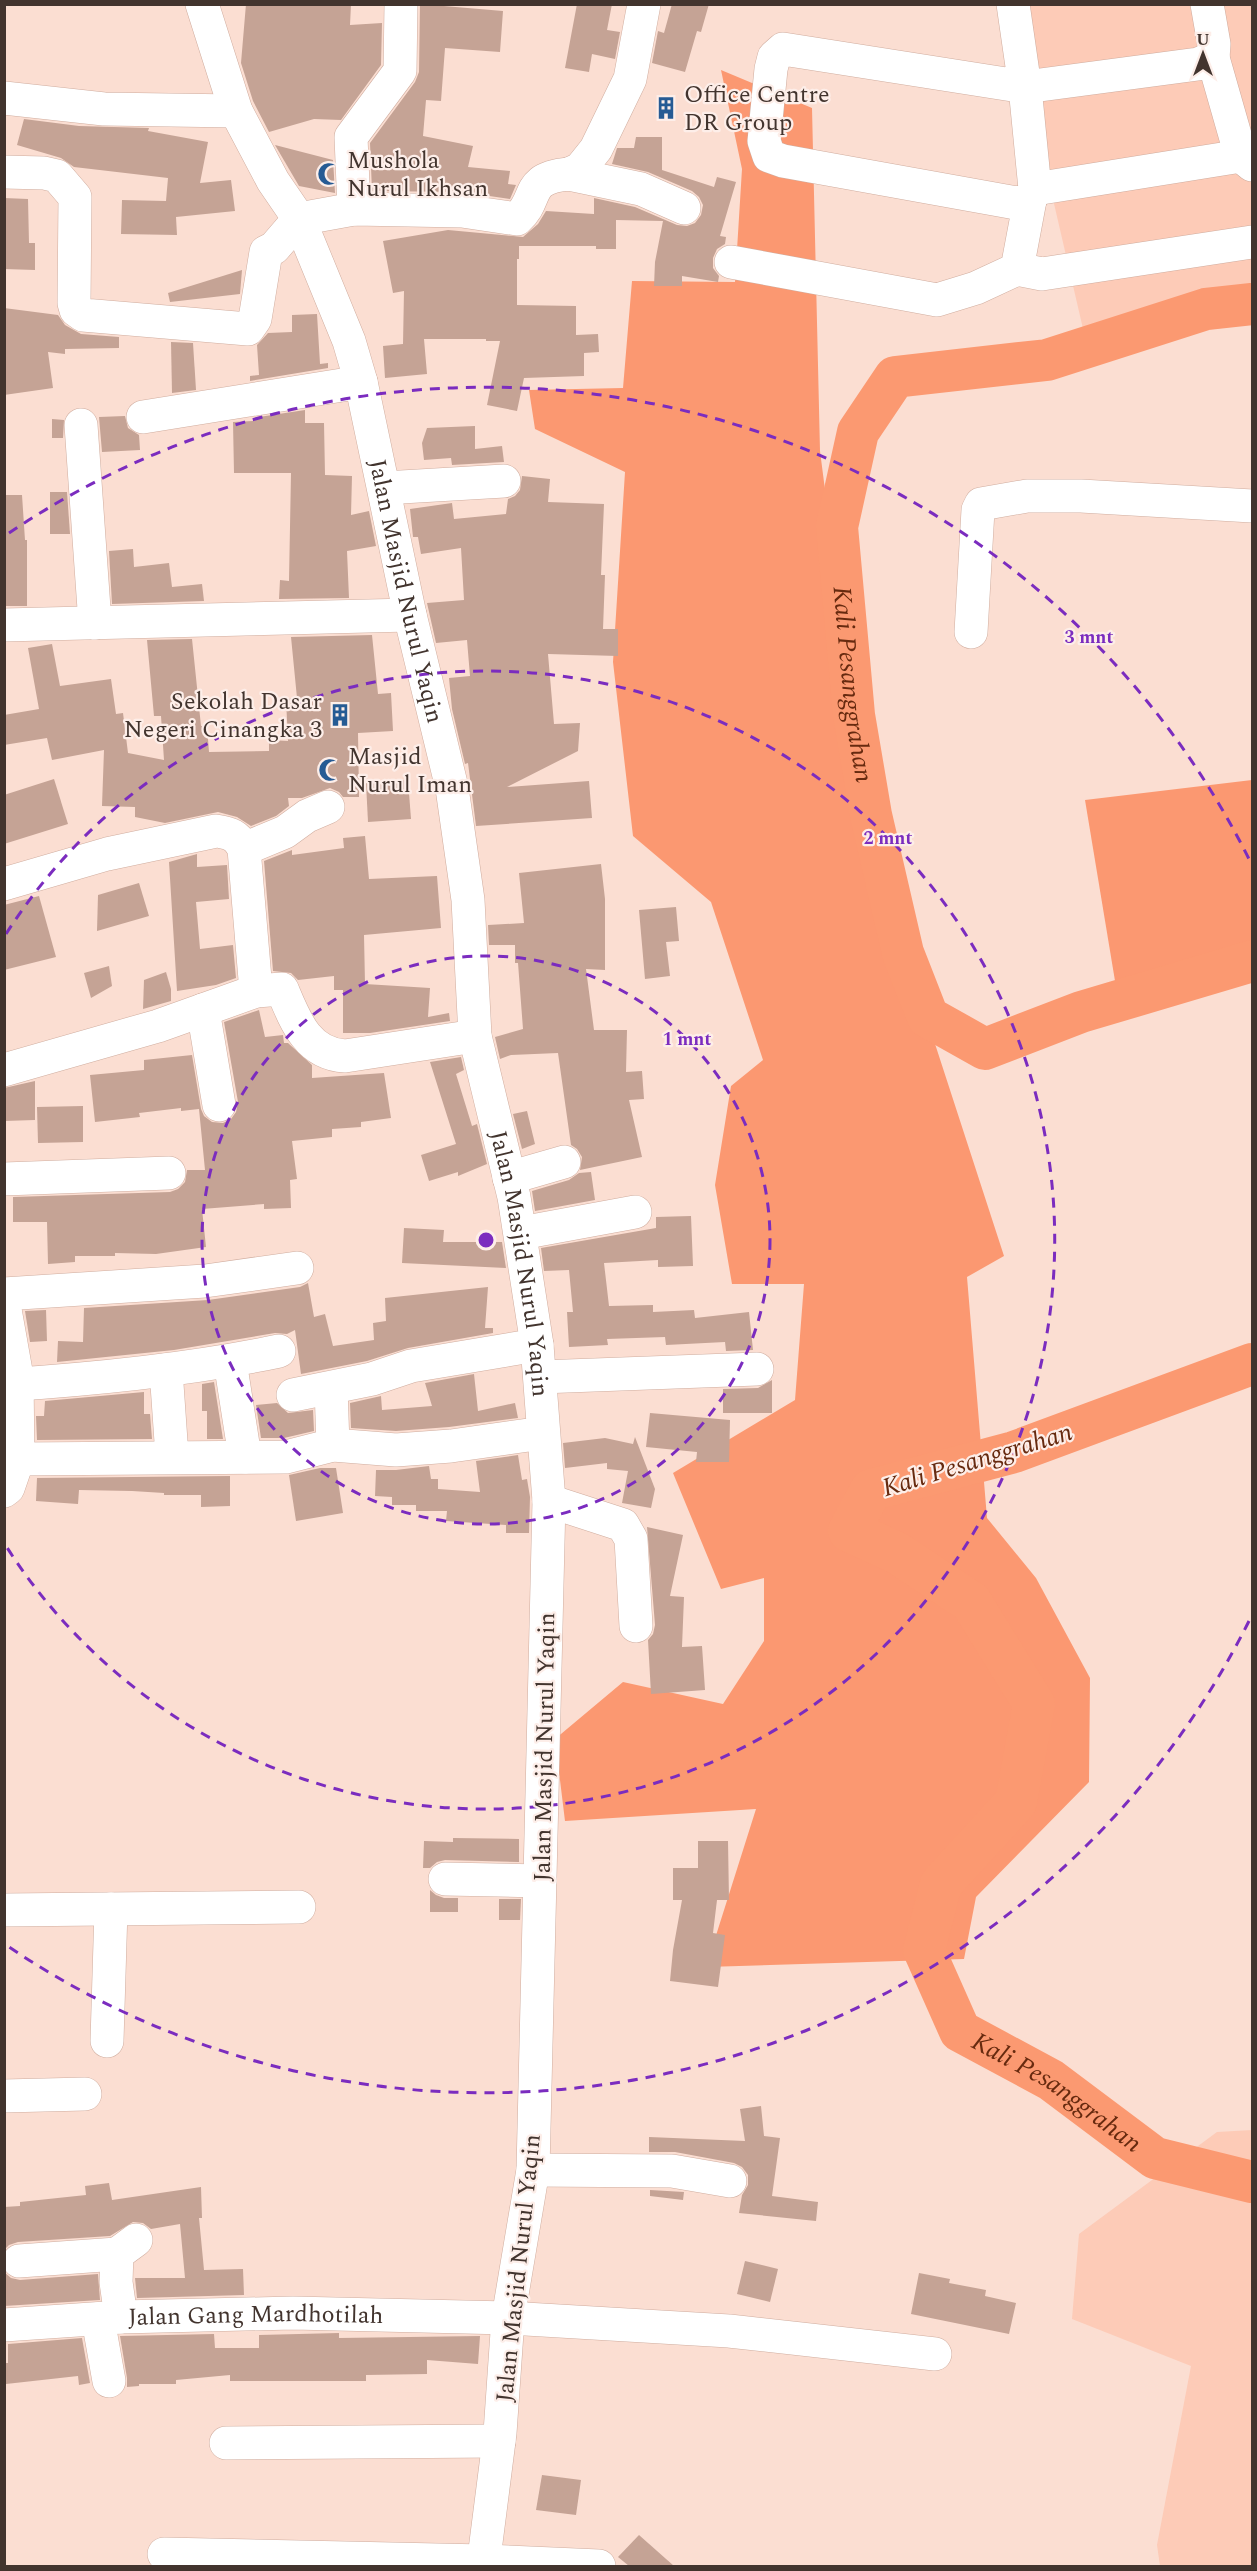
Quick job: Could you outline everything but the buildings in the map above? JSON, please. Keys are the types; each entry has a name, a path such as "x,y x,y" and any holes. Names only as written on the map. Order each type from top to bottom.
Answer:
{"street":[{"name":"Jalan Masjid Nurul Yaqin","path":"202,4 236,111 273,181 299,219 349,341 361,382 410,615 452,788 468,900 475,1036 521,1233 537,1345 549,1501 533,2170 508,2318 499,2441 484,2564"},
{"path":"354,209 351,138 400,71 401,4"},
{"path":"4,172 44,173 57,176 75,197 74,303 76,310 83,315 248,329 255,320 266,252 274,248 299,219 354,209 462,211 517,219 528,204 531,191 537,185 580,169 596,149 630,79 644,4"},
{"path":"1013,4 1025,87 1033,195 1017,269"},
{"path":"1207,4 1214,44 1213,58 1247,160 1033,195 1016,203 783,161 769,156 764,141 771,69 774,57 783,50 1025,87 1198,64 1213,58"},
{"path":"4,98 104,109 236,111"},
{"path":"569,174 641,189 684,208"},
{"path":"731,262 937,300 976,288 1017,269 1042,274 1252,242"},
{"path":"143,417 361,382"},
{"path":"81,425 95,622"},
{"path":"384,488 504,481"},
{"path":"971,632 978,510 981,504 1027,496 1081,496 1252,506"},
{"path":"4,625 410,615"},
{"path":"244,849 285,832 307,816 328,807"},
{"path":"4,884 107,854 216,831 231,834 239,839 244,849 256,991"},
{"path":"4,1070 158,1026 256,991 282,989 298,1027 311,1041 331,1055 345,1056 475,1036"},
{"path":"202,1010 219,1105"},
{"path":"509,1178 564,1162"},
{"path":"4,1179 169,1173"},
{"path":"521,1233 636,1212"},
{"path":"4,1294 205,1281 297,1268"},
{"path":"4,1304 18,1459 8,1488 4,1491"},
{"path":"293,1395 372,1379 411,1366 537,1345"},
{"path":"11,1384 166,1370 279,1351"},
{"path":"230,1361 245,1457"},
{"path":"540,1377 757,1369"},
{"path":"166,1370 172,1456"},
{"path":"331,1388 333,1445"},
{"path":"18,1459 172,1456 285,1457 333,1445 396,1449 452,1446 543,1433"},
{"path":"549,1501 623,1525 631,1539 636,1626"},
{"path":"445,1879 540,1881"},
{"path":"4,1910 299,1907"},
{"path":"107,2042 111,1909"},
{"path":"4,2096 85,2094"},
{"path":"533,2170 672,2171 730,2181"},
{"path":"19,2261 127,2247 116,2282 110,2318 109,2381"},
{"name":"Jalan Gang Mardhotilah","path":"4,2325 110,2318 293,2313 508,2318 729,2331 935,2354"},
{"path":"226,2443 499,2441"},
{"path":"164,2554 599,2566"}],"shaded area":[{"path":"1008,5 1252,5 1252,324 1087,346"},
{"path":"721,70 812,108 820,451 871,847 1004,1256 967,1277 987,1518 1036,1578 1090,1678 1089,1782 976,1897 964,1959 706,1967 756,1809 565,1821 555,1739 623,1682 723,1704 764,1641 764,1578 721,1589 673,1473 795,1400 804,1284 732,1284 715,1185 731,1086 763,1060 711,902 633,836 613,662 625,472 535,429 529,390 623,388 632,281 735,282 742,169"},
{"path":"1252,780 1252,963 1118,999 1085,800"},
{"path":"1252,2130 1252,2566 1160,2566 1157,2545 1191,2366 1072,2319 1079,2234 1217,2132"}],"waterway":[{"name":"Kali Pesanggrahan","path":"1252,304 1206,309 1047,360 895,377 858,432 837,527 854,715 871,815 903,953 928,1017 985,1049 1081,1012 1252,961"},
{"name":"Kali Pesanggrahan","path":"1252,1364 1014,1452 871,1490 849,1531 897,1553 971,1602 1034,1704 1016,1802 941,1884 924,1950 960,2031 1051,2080 1155,2158 1252,2182"}],"place":[{"name":"Office Centre DR Group","path":"666,108"},
{"name":"Mushola Nurul Ikhsan","path":"329,174"},
{"name":"Sekolah Dasar Negeri Cinangka 3","path":"340,715"},
{"name":"Masjid Nurul Iman","path":"330,770"}]}
